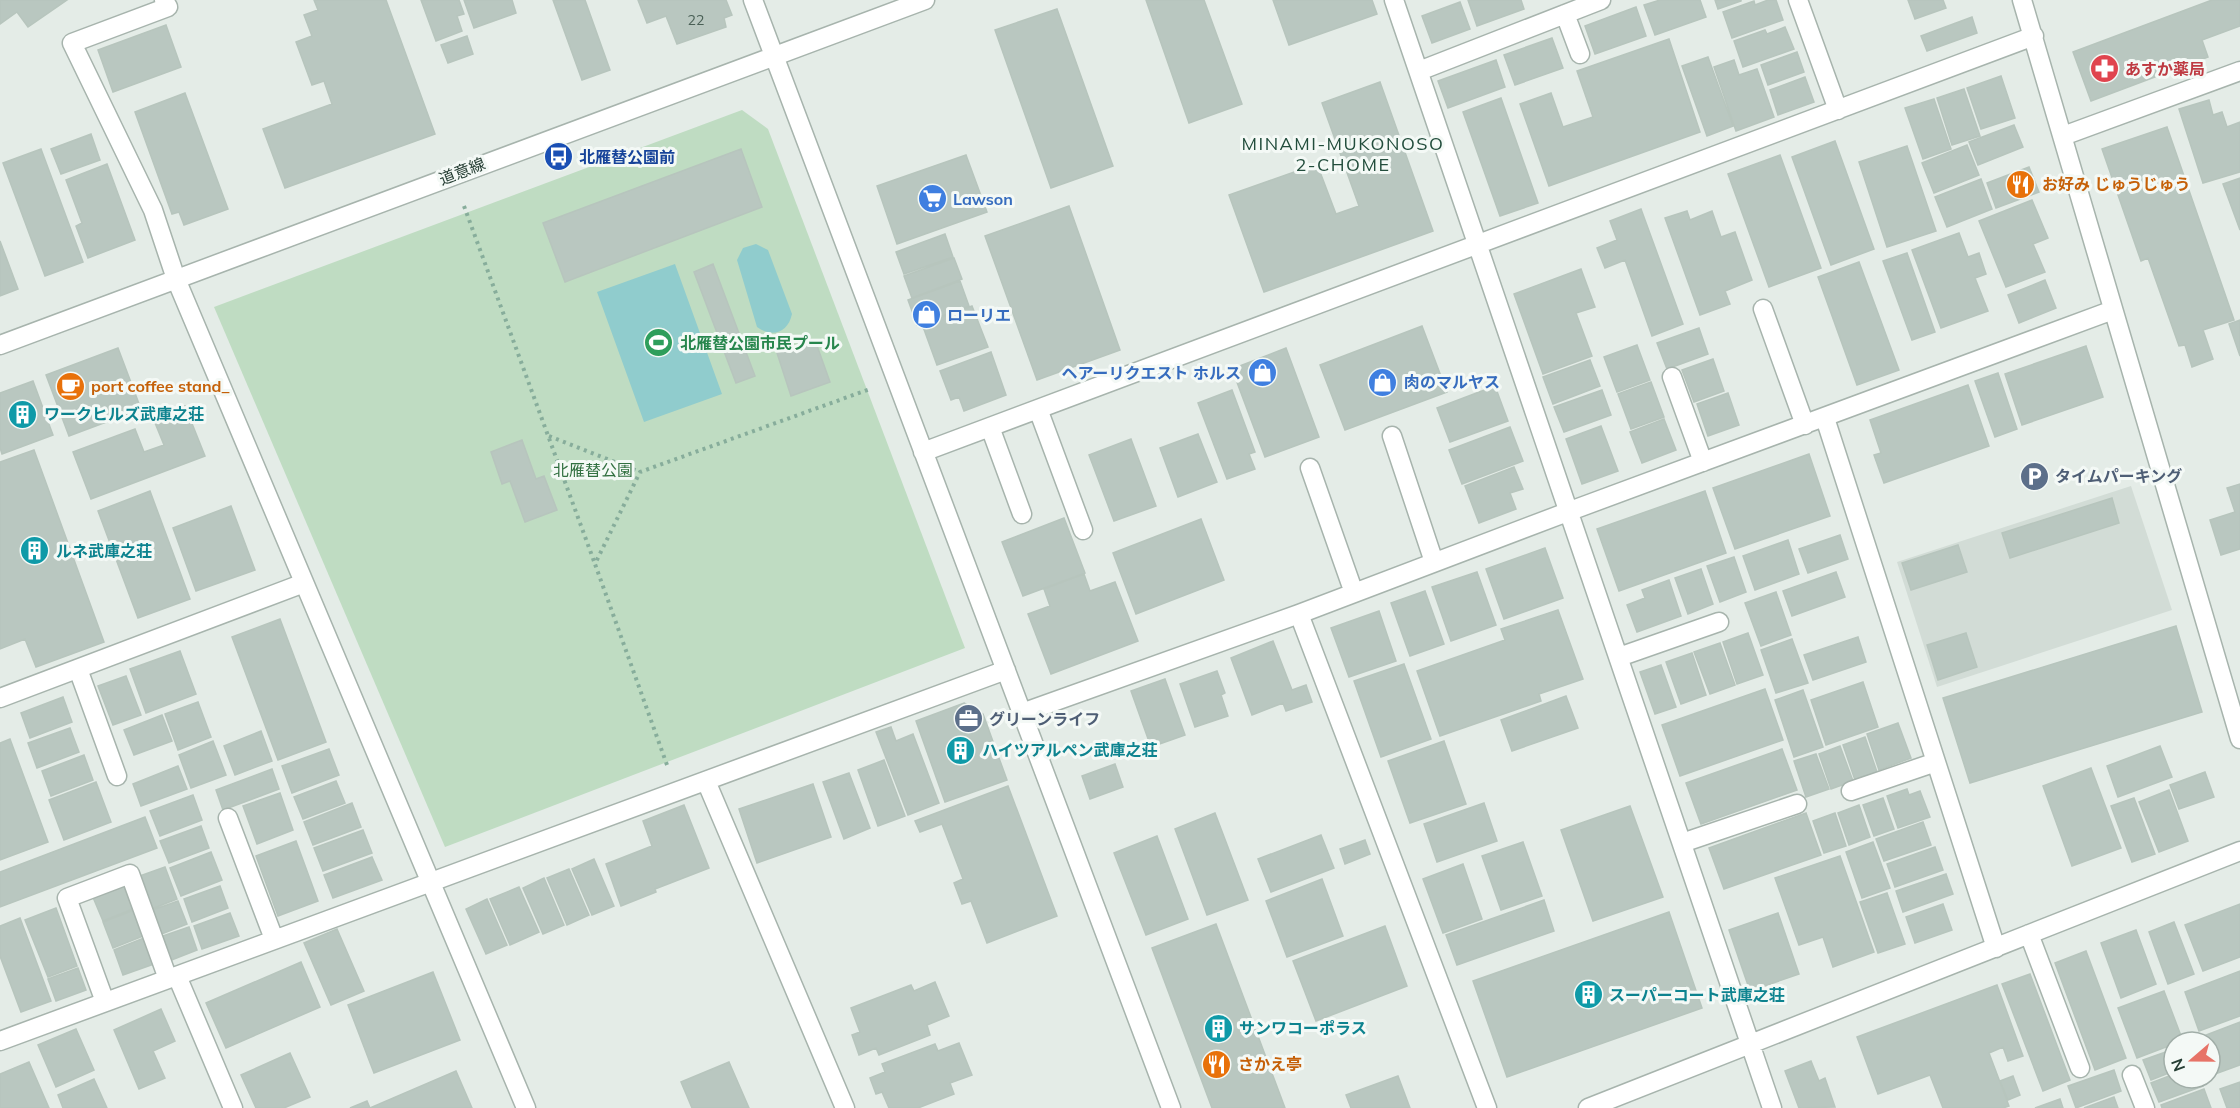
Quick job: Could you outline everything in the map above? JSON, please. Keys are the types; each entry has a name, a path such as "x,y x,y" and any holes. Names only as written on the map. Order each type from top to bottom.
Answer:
{"street":[{"path":"164,0 168,7 72,43 153,210 176,279 525,1108"},
{"path":"753,0 1171,1108"},
{"name":"道意線","path":"0,345 925,0"},
{"path":"1394,0 1772,1108"},
{"path":"1419,71 1601,0"},
{"path":"1798,0 1838,110"},
{"path":"2022,0 2240,739"},
{"path":"1566,14 1580,54"},
{"path":"923,452 2034,36"},
{"path":"2063,136 2240,71"},
{"path":"1763,309 1805,425"},
{"path":"1022,713 1299,614 2113,310"},
{"path":"1672,377 1703,462"},
{"path":"1038,409 1083,530"},
{"path":"1825,418 1996,948"},
{"path":"990,427 1022,514"},
{"path":"1392,436 1434,562"},
{"path":"1310,468 1354,593"},
{"path":"0,698 304,583"},
{"path":"1299,614 1487,1108"},
{"path":"1619,657 1719,622"},
{"path":"78,669 117,776"},
{"path":"0,1041 1006,670"},
{"path":"1851,791 1936,762"},
{"path":"705,781 845,1108"},
{"path":"1682,843 1797,804"},
{"path":"228,818 274,939"},
{"path":"1588,1108 2240,851"},
{"path":"105,1002 67,898 130,874 172,977 233,1108"},
{"path":"2029,934 2080,1068"},
{"path":"2132,1075 2145,1108"}],"path":[{"path":"464,206 677,792"},
{"path":"549,436 640,472 873,388"},
{"path":"595,564 640,472"}],"shaded area":[{"path":"2131,486 2172,610 1937,687 1897,562"}],"green space":[{"name":"北雁替公園","path":"742,110 768,129 965,648 445,847 214,307"}],"water":[{"path":"756,244 768,250 792,314 787,326 779,332 768,332 757,327 737,260 743,248"},
{"name":"北雁替公園市民プール","path":"675,264 722,394 644,422 597,292"}],"building":[{"path":"0,0 67,0 28,27 17,12 0,24"},
{"path":"314,0 386,0 435,134 285,188 263,129 332,104 324,81 312,85 296,42 312,36 304,15 318,10"},
{"path":"421,0 459,0 464,14 457,16 462,31 436,41"},
{"path":"464,0 512,0 516,13 474,28"},
{"path":"553,0 585,0 610,70 582,80"},
{"path":"638,0 726,0 732,15 724,18 726,27 677,44 666,16 647,23"},
{"path":"1146,0 1204,0 1242,104 1189,123"},
{"path":"1273,0 1372,0 1377,14 1289,45"},
{"path":"1468,0 1521,0 1524,9 1477,26"},
{"path":"1660,0 1700,0 1706,17 1655,35 1644,5"},
{"path":"1715,0 1741,0 1741,1 1718,9"},
{"path":"1768,0 1776,0 1783,20 1732,38 1723,12 1754,1 1755,5"},
{"path":"1908,0 1943,0 1946,8 1915,19"},
{"path":"2212,0 2240,0 2240,26 2202,40 2208,57 2091,101 2073,52"},
{"path":"1460,2 1470,29 1432,43 1422,16"},
{"path":"1636,7 1646,36 1595,54 1585,26"},
{"path":"1057,9 1113,166 1051,188 995,30"},
{"path":"1972,17 1977,33 1927,51 1921,36"},
{"path":"166,25 181,67 113,92 98,50"},
{"path":"1785,27 1794,49 1743,67 1734,41 1765,30 1767,34"},
{"path":"467,36 473,54 448,63 441,45"},
{"path":"1552,38 1563,68 1515,85 1504,55"},
{"path":"1669,39 1700,132 1549,186 1520,104 1551,93 1563,127 1593,117 1577,71"},
{"path":"1797,52 1804,72 1768,85 1761,65"},
{"path":"1708,57 1733,126 1707,136 1682,66"},
{"path":"1496,60 1505,87 1448,108 1438,81"},
{"path":"1734,60 1739,75 1757,69 1774,117 1736,131 1714,67"},
{"path":"2001,76 2015,118 1981,129 1967,88"},
{"path":"1805,77 1814,102 1778,115 1770,90"},
{"path":"1380,82 1433,231 1264,292 1229,195 1317,164 1336,214 1359,206 1322,103"},
{"path":"1964,89 1980,136 1952,145 1937,98"},
{"path":"185,93 228,209 184,225 179,212 172,214 135,112"},
{"path":"1501,98 1538,203 1500,216 1463,112"},
{"path":"1934,99 1951,149 1923,159 1905,108"},
{"path":"2209,100 2213,115 2222,112 2227,127 2240,122 2240,172 2203,183 2179,109"},
{"path":"2014,125 2023,147 1978,165 1969,142"},
{"path":"2167,127 2234,320 2203,330 2213,359 2192,367 2185,345 2179,346 2148,258 2141,261 2102,149"},
{"path":"91,134 100,160 61,174 51,149"},
{"path":"1835,141 1874,249 1831,265 1792,157"},
{"path":"1967,145 1979,175 1934,193 1922,163"},
{"path":"1907,146 1936,231 1887,247 1859,162"},
{"path":"41,149 83,262 45,276 3,163"},
{"path":"741,149 762,207 565,282 543,223"},
{"name":"Lawson","path":"966,155 987,212 897,244 877,186"},
{"path":"1780,155 1821,268 1769,287 1728,174"},
{"path":"107,164 135,240 88,258 76,226 82,223 66,180"},
{"path":"2029,167 2039,192 1996,208 1987,183"},
{"path":"2240,178 2240,230 2223,184"},
{"path":"1981,179 1992,209 1947,227 1935,197"},
{"path":"2032,200 2048,238 2033,244 2045,272 2006,287 1979,221"},
{"path":"1069,206 1120,350 1037,380 985,236"},
{"path":"1641,209 1683,324 1652,336 1625,260 1605,268 1597,248 1617,240 1610,221"},
{"path":"1687,211 1690,220 1712,211 1721,237 1735,232 1752,280 1725,291 1730,304 1700,315 1665,218"},
{"path":"1959,233 1968,257 1979,253 1986,274 1975,278 1988,311 1941,328 1912,250"},
{"path":"945,234 953,257 904,274 896,252"},
{"path":"0,241 18,289 0,296"},
{"path":"1907,253 1935,332 1912,340 1883,261"},
{"path":"954,258 962,279 912,298 904,276"},
{"path":"1859,262 1899,370 1857,385 1818,277"},
{"path":"713,264 755,376 736,383 694,272"},
{"path":"1581,269 1595,307 1576,313 1592,356 1543,374 1514,294"},
{"path":"2045,280 2056,308 2019,323 2008,295"},
{"path":"960,281 969,306 917,325 908,300"},
{"path":"972,306 988,347 937,365 922,324"},
{"path":"2240,320 2240,356 2229,324"},
{"path":"1422,326 1447,392 1345,430 1320,365"},
{"path":"1699,328 1708,354 1667,369 1657,343"},
{"path":"815,340 830,382 791,396 777,353"},
{"path":"1637,345 1650,380 1617,392 1604,357"},
{"path":"2086,346 2103,397 2022,425 2005,374"},
{"path":"118,348 141,409 69,436 46,375"},
{"path":"1286,348 1319,437 1265,457 1232,369"},
{"path":"991,352 1006,395 964,411 959,397 951,400 940,371"},
{"path":"1713,359 1724,391 1694,402 1682,370"},
{"path":"1590,360 1600,386 1553,404 1543,377"},
{"path":"1998,373 2017,429 1995,437 1975,381"},
{"name":"ワークヒルズ武庫之荘","path":"33,381 53,435 2,454 0,448 0,393"},
{"path":"1651,382 1664,417 1631,429 1618,394"},
{"path":"1968,385 1989,446 1884,483 1874,455 1881,453 1870,420"},
{"path":"1495,386 1508,421 1450,442 1437,408"},
{"path":"1232,390 1255,452 1249,454 1255,469 1227,479 1198,403"},
{"path":"1602,390 1611,415 1564,432 1554,407"},
{"path":"1728,393 1739,425 1708,436 1697,404"},
{"path":"185,406 205,456 91,499 73,452 135,429 144,452 164,445 153,418"},
{"path":"1664,419 1676,450 1642,463 1630,432"},
{"path":"1601,426 1618,471 1582,484 1566,439"},
{"path":"1510,427 1523,461 1462,484 1449,450"},
{"path":"1198,434 1217,482 1178,497 1160,448"},
{"path":"1131,439 1156,506 1114,521 1089,455"},
{"path":"522,440 536,479 544,476 557,510 525,522 510,481 502,484 491,452"},
{"name":"ルネ武庫之荘","path":"34,450 104,642 36,667 25,639 0,649 0,462"},
{"path":"1809,454 1830,516 1735,549 1713,488"},
{"path":"1514,467 1523,489 1510,493 1516,509 1479,523 1465,486"},
{"path":"2240,484 2240,549 2221,555 2210,520 2235,512 2227,488"},
{"path":"150,491 190,599 138,618 98,511"},
{"path":"1705,491 1726,553 1619,591 1597,529"},
{"path":"2112,498 2119,523 2010,558 2002,533"},
{"path":"231,506 255,570 196,591 173,528"},
{"path":"1064,518 1085,573 1023,596 1002,542"},
{"path":"1201,519 1224,580 1136,614 1113,553"},
{"path":"1840,535 1848,559 1808,573 1799,549"},
{"path":"1788,540 1799,574 1755,590 1743,556"},
{"path":"1958,545 1967,572 1911,590 1902,563"},
{"path":"1545,548 1563,598 1504,619 1486,569"},
{"path":"1734,557 1746,592 1720,602 1707,566"},
{"path":"1701,569 1713,604 1688,614 1675,578"},
{"path":"1477,572 1496,625 1451,641 1432,587"},
{"path":"1836,572 1845,597 1792,616 1783,591"},
{"path":"1084,574 1090,591 1115,582 1138,641 1051,674 1028,614 1050,606 1044,589"},
{"path":"1669,580 1681,616 1637,632 1627,605 1645,598 1642,590"},
{"path":"1425,591 1444,644 1410,656 1391,603"},
{"path":"1776,592 1791,635 1761,646 1745,603"},
{"path":"1558,610 1583,679 1539,694 1541,701 1440,736 1417,671 1505,640 1501,629"},
{"path":"1379,611 1396,661 1349,677 1331,628"},
{"path":"280,619 326,742 278,760 232,637"},
{"path":"2176,626 2202,712 1970,783 1943,698"},
{"path":"1748,633 1763,675 1737,684 1723,642"},
{"path":"1966,633 1977,667 1938,680 1927,645"},
{"path":"1858,637 1866,662 1813,680 1804,655"},
{"path":"1792,639 1808,683 1776,693 1761,650"},
{"path":"1273,641 1292,690 1306,685 1312,702 1286,711 1283,703 1252,715 1231,658"},
{"path":"1720,643 1735,685 1710,694 1694,652"},
{"path":"180,651 196,694 146,713 130,669"},
{"path":"1692,653 1706,695 1681,704 1666,662"},
{"path":"1404,664 1431,739 1381,757 1354,681"},
{"path":"1661,665 1676,707 1655,714 1640,672"},
{"path":"1217,671 1225,693 1221,695 1228,716 1195,727 1180,684"},
{"path":"126,676 141,715 113,725 98,686"},
{"path":"1165,679 1185,735 1151,747 1131,691"},
{"path":"1863,682 1878,727 1826,745 1811,700"},
{"path":"1765,689 1783,740 1680,776 1662,725"},
{"path":"1803,690 1823,747 1794,757 1775,700"},
{"path":"1566,696 1578,728 1512,751 1501,720"},
{"path":"63,697 72,722 30,738 21,713"},
{"path":"198,702 211,737 178,750 165,714"},
{"name":"ハイツアルペン武庫之荘","path":"964,703 983,714 1007,780 945,802 916,721"},
{"path":"162,715 172,741 134,755 124,730"},
{"path":"1898,723 1911,758 1879,770 1867,734"},
{"path":"891,727 896,741 913,734 939,803 908,815 876,732"},
{"path":"70,728 79,752 37,768 28,743"},
{"path":"261,731 272,761 235,775 224,746"},
{"path":"1865,737 1877,772 1855,780 1843,745"},
{"path":"10,739 48,842 0,860 0,743"},
{"path":"213,741 226,775 191,788 179,755"},
{"path":"1444,741 1466,804 1410,823 1388,761"},
{"path":"1840,746 1853,781 1831,789 1819,754"},
{"path":"2160,746 2172,777 2118,797 2107,766"},
{"path":"329,749 339,775 292,793 282,766"},
{"path":"1782,749 1797,790 1701,824 1686,783"},
{"path":"1816,754 1829,789 1806,797 1794,761"},
{"path":"84,755 93,780 51,796 42,771"},
{"path":"884,760 905,816 878,826 858,770"},
{"path":"1115,764 1123,787 1090,799 1082,776"},
{"path":"178,766 187,789 141,806 133,784"},
{"path":"2091,768 2121,848 2072,866 2043,786"},
{"path":"272,769 279,789 223,810 216,790"},
{"path":"2205,772 2214,797 2179,809 2170,785"},
{"path":"849,773 870,828 844,839 823,782"},
{"path":"336,781 345,803 303,819 294,797"},
{"path":"96,782 111,822 64,840 49,800"},
{"path":"813,784 831,837 757,863 739,809"},
{"path":"1008,786 1057,916 987,943 971,901 962,904 954,883 963,879 942,824 920,832 915,821"},
{"path":"1907,789 1909,795 1920,791 1930,817 1898,828 1887,796"},
{"path":"2169,790 2188,841 2159,852 2139,802"},
{"path":"280,793 293,830 257,844 243,806"},
{"path":"193,795 202,820 160,836 150,811"},
{"path":"1883,798 1894,829 1874,836 1863,805"},
{"path":"2134,798 2155,854 2132,862 2111,806"},
{"path":"352,803 361,827 313,845 304,822"},
{"path":"1484,803 1497,841 1437,862 1424,824"},
{"path":"684,805 709,868 655,889 656,892 621,906 606,864 652,846 643,821"},
{"path":"1859,805 1870,837 1849,845 1838,813"},
{"path":"1630,806 1663,897 1593,921 1561,830"},
{"path":"1215,813 1248,900 1207,915 1175,829"},
{"path":"1806,813 1821,855 1724,889 1709,848"},
{"path":"1835,813 1846,846 1824,853 1813,821"},
{"path":"145,817 157,848 0,907 0,872"},
{"path":"1923,822 1931,845 1884,861 1876,839"},
{"path":"201,826 209,848 169,863 160,841"},
{"path":"363,830 372,853 323,871 314,848"},
{"path":"1321,835 1334,868 1271,892 1258,859"},
{"path":"1157,836 1188,919 1146,935 1114,853"},
{"path":"1365,840 1370,854 1345,864 1340,849"},
{"path":"296,841 318,901 278,916 256,856"},
{"path":"1523,842 1542,896 1501,910 1482,856"},
{"path":"1873,842 1890,888 1862,898 1846,852"},
{"path":"1935,847 1943,870 1895,887 1887,864"},
{"path":"211,852 222,880 181,896 170,868"},
{"path":"1840,856 1874,952 1833,967 1823,937 1799,945 1775,878"},
{"path":"372,857 382,880 333,898 324,875"},
{"path":"594,859 614,906 592,915 572,869"},
{"path":"1463,864 1482,919 1443,933 1423,879"},
{"path":"165,867 177,899 149,910 137,877"},
{"path":"569,869 589,915 567,925 547,878"},
{"path":"1946,874 1953,894 1903,912 1896,891"},
{"path":"544,878 564,925 543,934 523,888"},
{"path":"1322,879 1343,936 1287,957 1266,901"},
{"path":"123,883 133,909 103,921 92,895"},
{"path":"220,886 228,908 192,922 184,899"},
{"path":"519,887 539,932 510,945 490,899"},
{"path":"1887,893 1905,944 1878,953 1860,902"},
{"path":"487,899 507,945 486,954 466,909"},
{"path":"1544,900 1554,931 1457,965 1446,935"},
{"path":"178,901 187,924 159,935 150,911"},
{"path":"1943,904 1952,930 1915,943 1906,917"},
{"path":"2240,904 2240,957 2203,971 2185,925"},
{"path":"56,908 77,966 48,977 25,920"},
{"path":"134,910 143,936 113,948 103,922"},
{"name":"スーパーコート武庫之荘","path":"1669,912 1702,1008 1507,1077 1473,981"},
{"path":"230,913 239,936 202,949 194,926"},
{"path":"1778,913 1799,974 1750,991 1729,930"},
{"path":"20,918 51,1001 21,1012 0,956 0,926"},
{"path":"2174,922 2194,974 2168,984 2149,932"},
{"name":"サンワコーポラス","path":"1216,924 1285,1108 1212,1108 1152,948"},
{"path":"1385,926 1407,986 1316,1021 1293,961"},
{"path":"189,927 197,950 169,961 160,937"},
{"path":"337,929 364,991 331,1005 304,943"},
{"path":"2136,930 2156,984 2121,998 2101,943"},
{"path":"144,938 154,964 123,975 114,950"},
{"path":"2086,951 2126,1058 2095,1070 2055,963"},
{"path":"301,962 320,1007 226,1048 206,1003"},
{"path":"78,968 86,990 56,1001 48,979"},
{"path":"2240,971 2240,1016 2199,1030 2185,992"},
{"path":"433,972 460,1040 374,1073 348,1005"},
{"path":"2030,974 2070,1080 2043,1091 2002,984"},
{"path":"935,982 949,1016 927,1025 930,1035 879,1055 876,1048 859,1055 852,1035 860,1032 851,1008 911,985 914,991"},
{"path":"1997,985 2023,1056 2008,1061 2003,1047 1989,1053 2009,1106 2003,1108 1943,1108 1930,1075 1878,1094 1857,1037"},
{"path":"2164,991 2179,1030 2162,1030 2162,1049 2137,1058 2118,1008"},
{"path":"161,1009 175,1041 153,1051 165,1078 139,1089 114,1030"},
{"path":"2240,1022 2240,1065 2222,1071 2222,1030 2219,1030"},
{"path":"76,1029 94,1070 56,1087 38,1045"},
{"path":"959,1043 972,1075 950,1083 954,1094 918,1108 889,1108 882,1092 876,1094 870,1078 885,1072 882,1064 935,1044 938,1051"},
{"path":"290,1053 310,1097 284,1108 256,1108 241,1075"},
{"path":"2162,1053 2162,1076 2151,1080 2143,1060"},
{"path":"1811,1061 1819,1081 1825,1078 1835,1107 1799,1108 1785,1071"},
{"path":"29,1062 49,1108 0,1108 0,1074"},
{"path":"729,1062 749,1108 692,1108 681,1082"},
{"path":"2114,1070 2121,1091 2076,1108 2068,1086"},
{"path":"456,1071 472,1108 370,1108"},
{"path":"1398,1076 1410,1108 1351,1108 1346,1095"},
{"path":"2013,1076 2020,1095 2008,1100 2000,1081"},
{"path":"94,1079 107,1108 63,1108 58,1095"},
{"path":"2162,1079 2162,1090 2192,1090 2159,1102 2151,1083"},
{"path":"2240,1082 2240,1108 2227,1108 2220,1090"},
{"path":"2204,1090 2211,1108 2162,1108 2161,1105"},
{"path":"2114,1097 2118,1108 2084,1108"},
{"path":"2060,1099 2063,1108 2035,1108"},
{"path":"367,1101 370,1108 350,1108"}],"place":[{"name":"あすか薬局","path":"2104,69"},
{"name":"北雁替公園前","path":"558,157"},
{"name":"お好み じゅうじゅう","path":"2021,184"},
{"name":"Lawson","path":"932,199"},
{"name":"ローリエ","path":"926,315"},
{"name":"北雁替公園市民プール","path":"659,343"},
{"name":"ヘアーリクエスト ホルス","path":"1262,373"},
{"name":"肉のマルヤス","path":"1383,382"},
{"name":"port coffee stand_","path":"70,386"},
{"name":"ワークヒルズ武庫之荘","path":"23,414"},
{"name":"タイムパーキング","path":"2034,476"},
{"name":"ルネ武庫之荘","path":"35,551"},
{"name":"グリーンライフ","path":"968,719"},
{"name":"ハイツアルペン武庫之荘","path":"961,750"},
{"name":"スーパーコート武庫之荘","path":"1588,995"},
{"name":"サンワコーポラス","path":"1218,1028"},
{"name":"さかえ亭","path":"1217,1064"}],"district":[{"name":"MINAMI-MUKONOSO 2-CHOME","path":"1343,153"}]}
